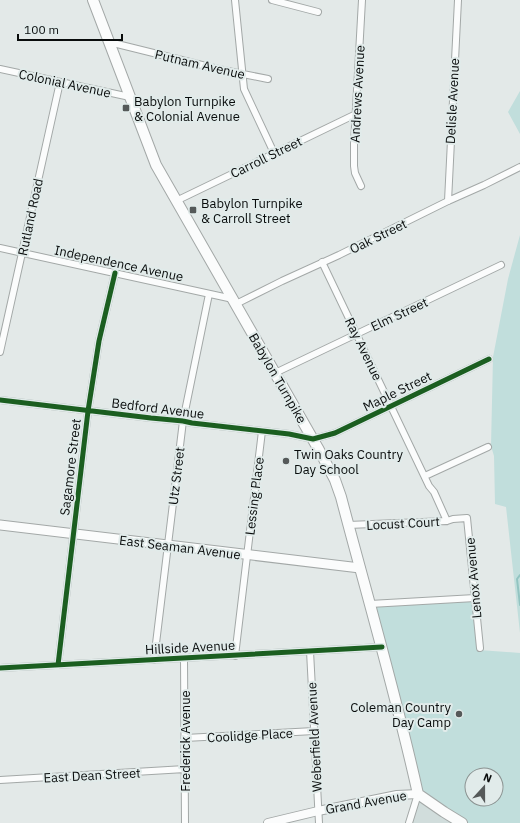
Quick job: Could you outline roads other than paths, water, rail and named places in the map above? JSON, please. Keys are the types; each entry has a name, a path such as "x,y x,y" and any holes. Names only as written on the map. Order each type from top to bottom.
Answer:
{"main road":[{"name":"Babylon Turnpike","path":"93,0 156,165 313,438 335,480 382,648 403,728 418,794"},
{"name":"East Seaman Avenue","path":"0,525 360,568"},
{"path":"418,794 462,823"}],"street":[{"path":"235,0 244,89 274,153"},
{"path":"272,0 318,12"},
{"name":"Andrews Avenue","path":"361,186 355,173 354,166 362,0"},
{"name":"Delisle Avenue","path":"448,201 458,0"},
{"name":"Putnam Avenue","path":"109,42 218,69 268,79"},
{"name":"Colonial Avenue","path":"0,69 130,97"},
{"name":"Rutland Road","path":"0,352 60,82"},
{"name":"Carroll Street","path":"176,201 356,114"},
{"name":"Oak Street","path":"234,301 339,255 520,167"},
{"name":"Independence Avenue","path":"0,248 209,294 234,301"},
{"name":"Ray Avenue","path":"322,262 447,521"},
{"name":"Elm Street","path":"275,373 501,265"},
{"name":"Sagamore Street","path":"58,665 88,411 99,341 115,273"},
{"name":"Utz Street","path":"154,660 183,421 209,294"},
{"name":"Maple Street","path":"313,438 334,433 489,359"},
{"name":"Bedford Avenue","path":"0,400 183,421 313,438"},
{"name":"Lessing Place","path":"235,656 262,431"},
{"path":"425,476 488,447"},
{"name":"Lenox Avenue","path":"458,519 468,518 480,648"},
{"name":"Locust Court","path":"348,525 447,521 458,519"},
{"path":"370,604 475,598"},
{"name":"Hillside Avenue","path":"0,668 382,648"},
{"name":"Weberfield Avenue","path":"310,651 319,823"},
{"name":"Frederick Avenue","path":"184,658 185,823"},
{"name":"Coolidge Place","path":"185,738 314,731"},
{"name":"East Dean Street","path":"0,780 185,769"},
{"path":"410,823 418,794"},
{"name":"Grand Avenue","path":"268,823 318,810 396,795 418,794"}],"waterway":[{"path":"520,575 517,579 520,605"}],"place":[{"name":"Babylon Turnpike & Colonial Avenue","path":"126,108"},
{"name":"Babylon Turnpike & Carroll Street","path":"193,210"},
{"name":"Twin Oaks Country Day School","path":"286,461"},
{"name":"Coleman Country Day Camp","path":"459,714"}]}
